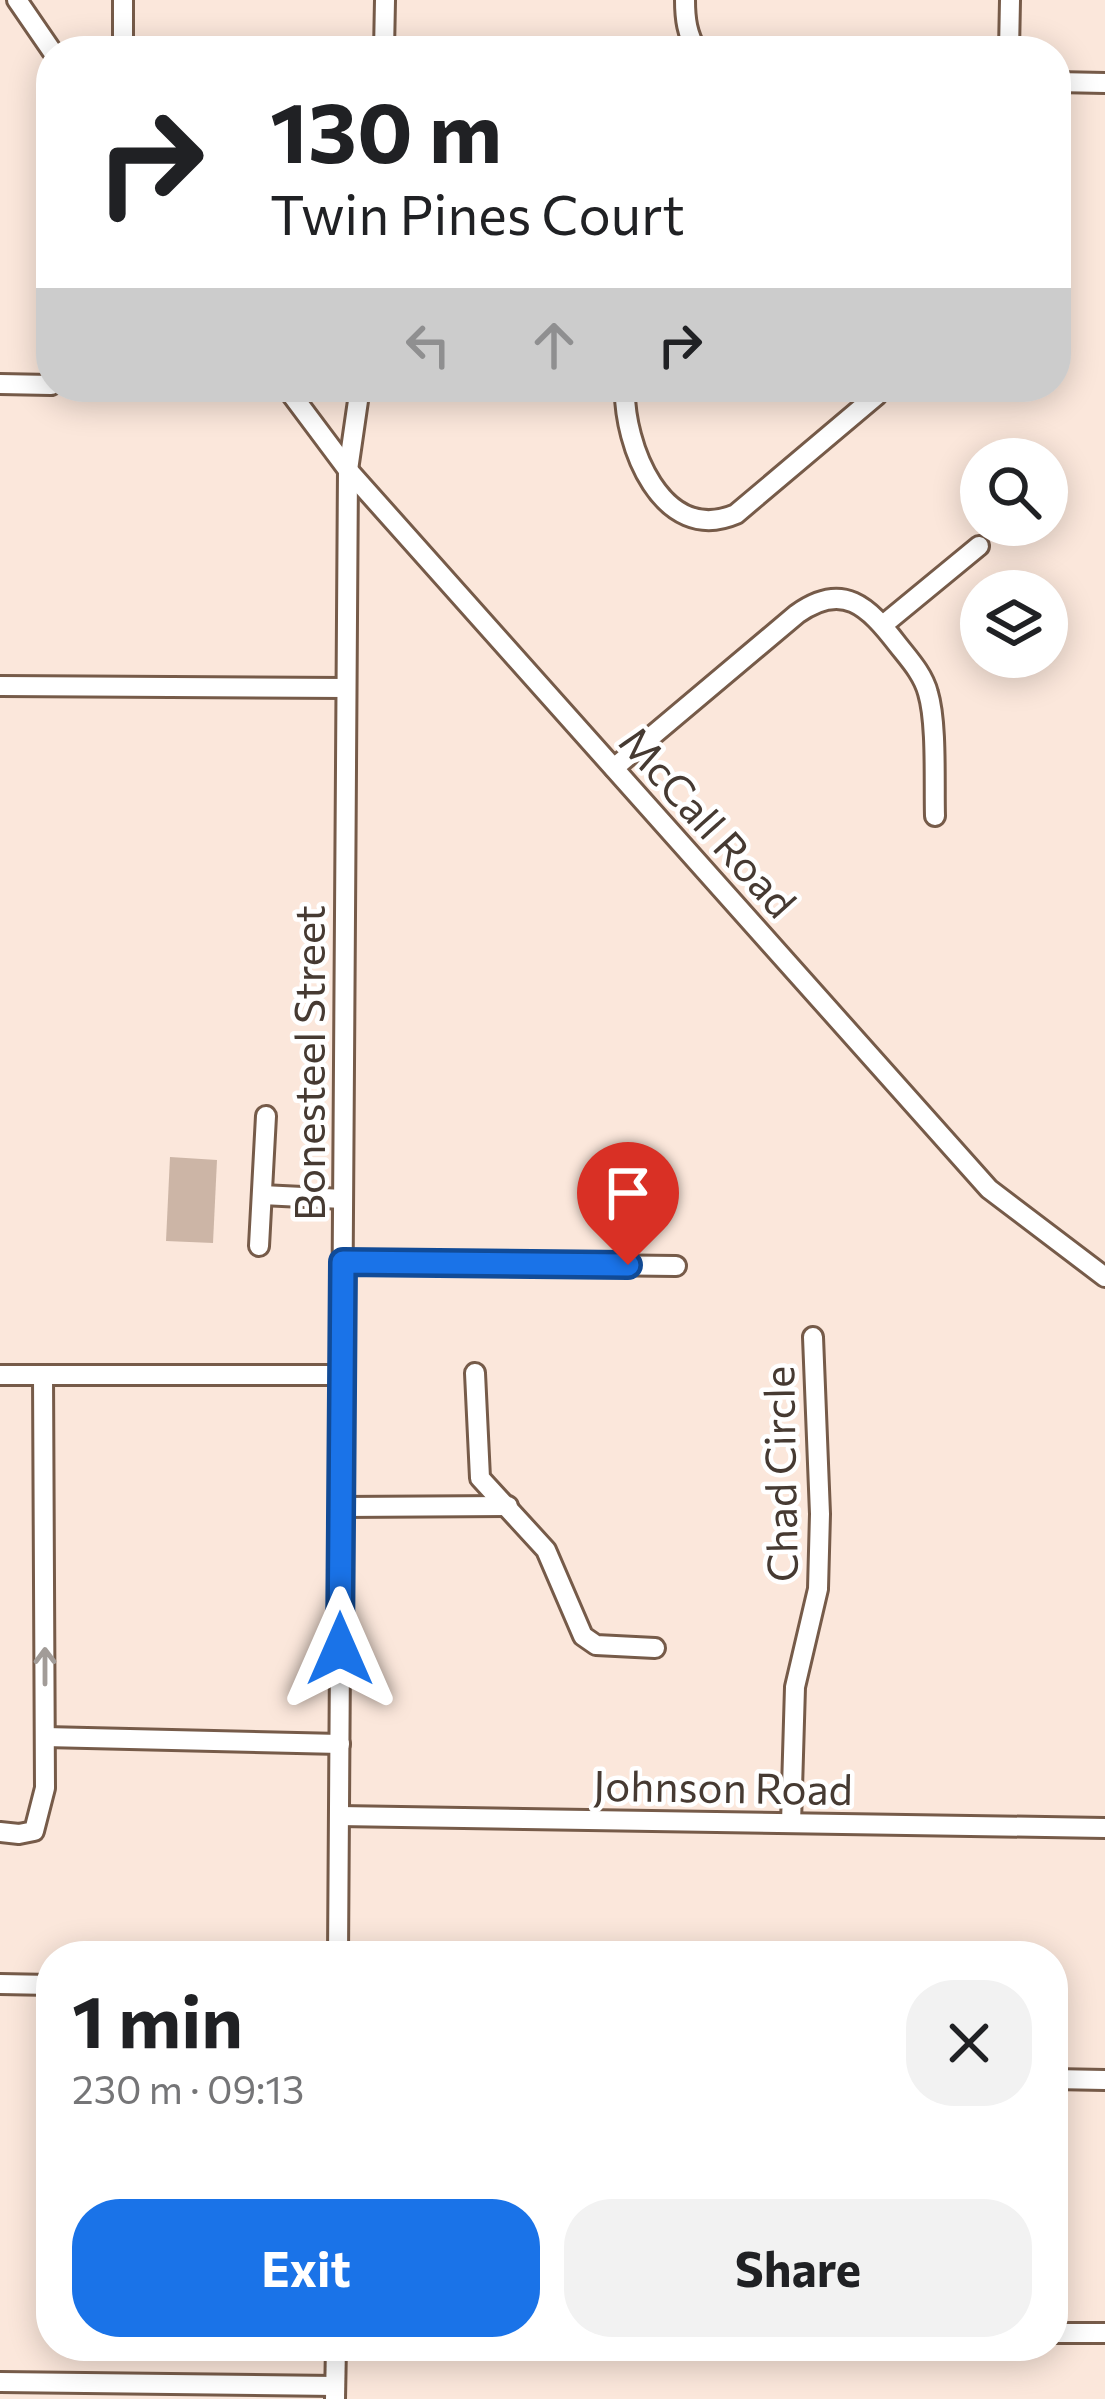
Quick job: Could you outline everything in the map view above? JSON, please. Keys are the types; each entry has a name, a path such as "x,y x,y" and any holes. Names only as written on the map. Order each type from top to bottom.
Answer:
{"street":[{"path":"17,0 42,36"},
{"path":"123,0 123,36"},
{"path":"384,36 385,0"},
{"path":"685,0 689,36"},
{"path":"1009,36 1010,0"},
{"path":"1071,82 1105,83"},
{"path":"0,384 36,385"},
{"name":"McCall Road","path":"297,402 348,470 989,1189 1105,1277"},
{"name":"Bonesteel Street","path":"338,1941 348,470 358,402"},
{"path":"627,402 632,444 648,478 687,516 714,521 736,514 868,402"},
{"path":"883,625 979,546"},
{"path":"614,769 813,603 849,600 883,625 919,672 928,693 935,816"},
{"path":"0,686 346,688"},
{"path":"260,1246 266,1116"},
{"path":"262,1195 343,1198"},
{"path":"343,1262 676,1266"},
{"name":"Chad Circle","path":"791,1823 794,1688 818,1589 813,1337"},
{"path":"475,1373 480,1478 546,1550 583,1636 596,1645 655,1648"},
{"path":"0,1376 342,1375"},
{"path":"0,1832 34,1832 45,1788 44,1376"},
{"path":"341,1507 508,1506"},
{"path":"45,1737 340,1744"},
{"name":"Johnson Road","path":"339,1816 1105,1828"},
{"path":"0,1984 36,1985"},
{"path":"1068,2079 1105,2080"},
{"path":"1068,2333 1105,2333"},
{"path":"0,2382 335,2392 336,2361"}],"shaded area":[{"path":"170,1157 217,1160 213,1243 166,1241"}],"route":[{"path":"340,1649 343,1262 628,1265"}]}
